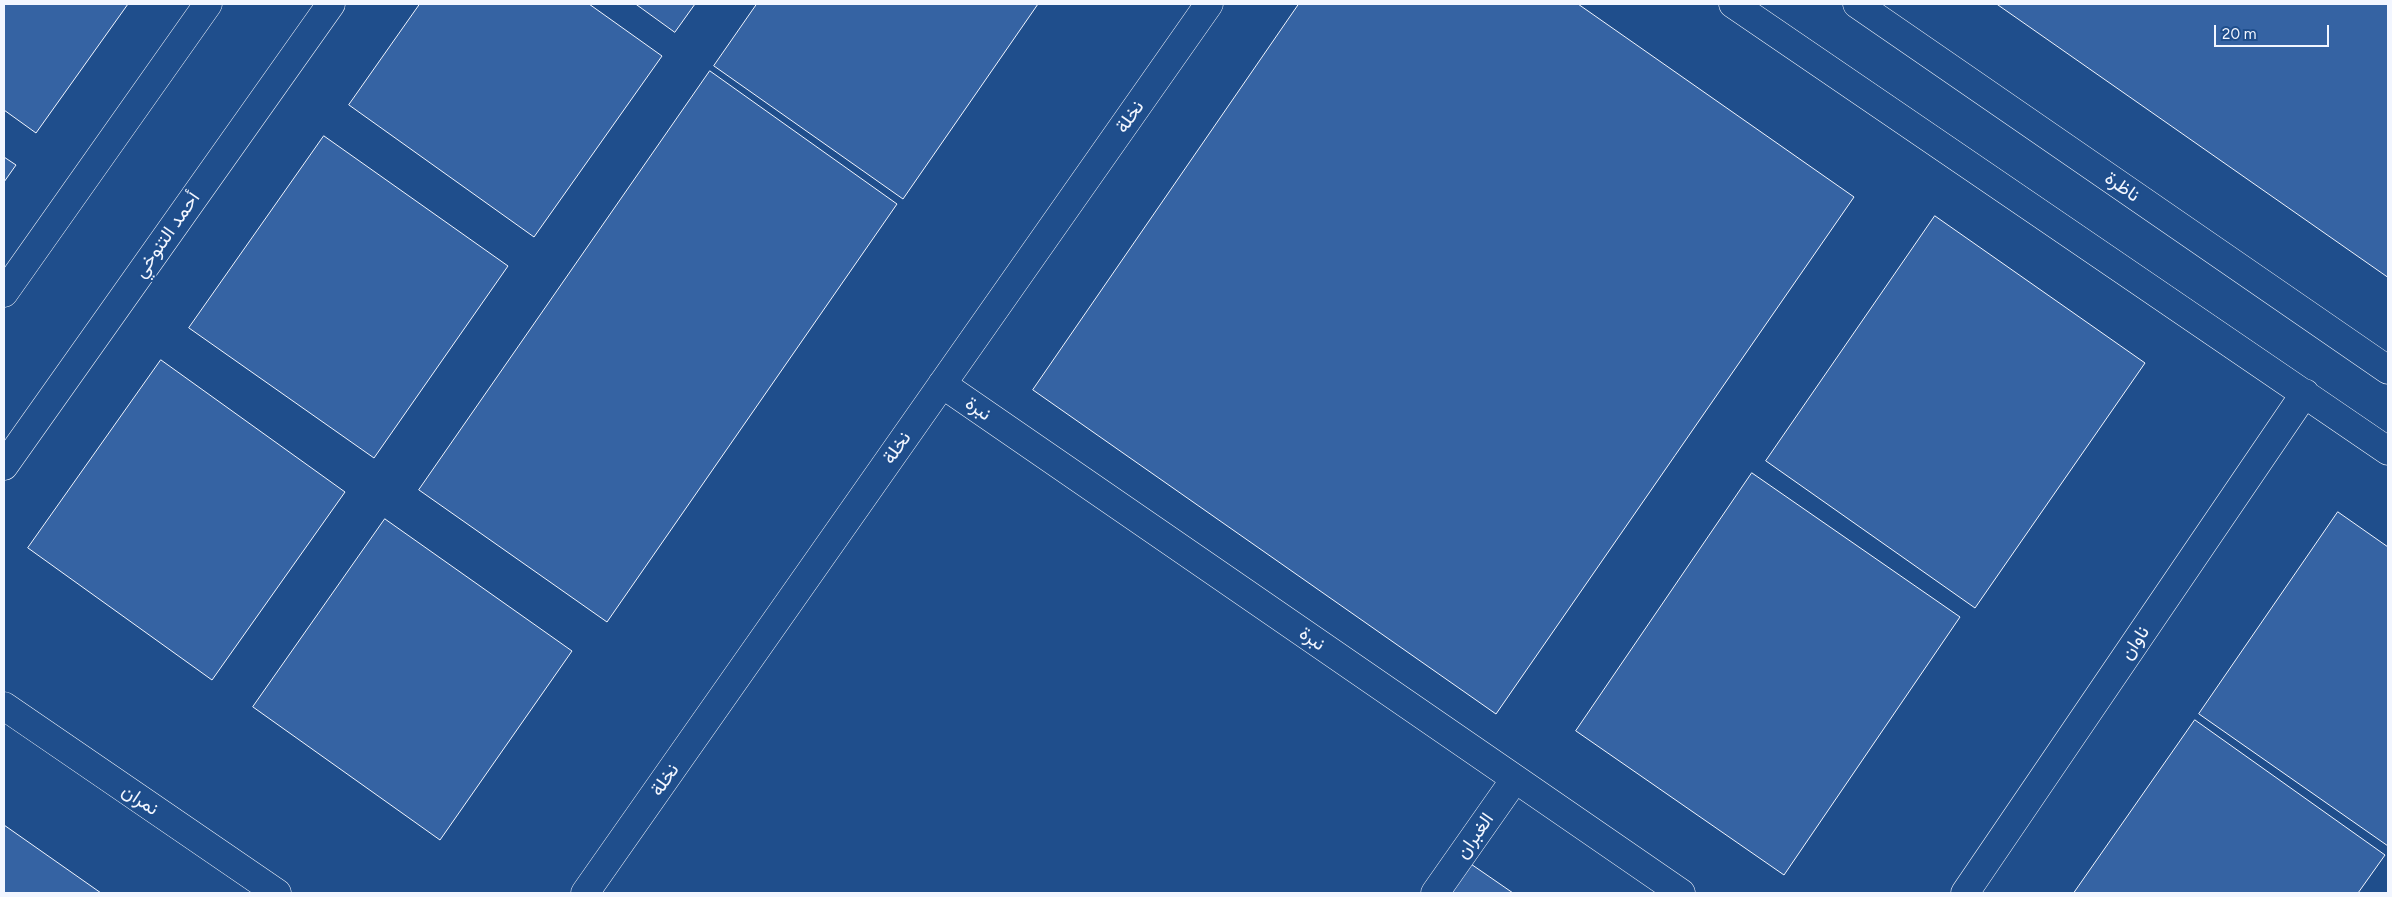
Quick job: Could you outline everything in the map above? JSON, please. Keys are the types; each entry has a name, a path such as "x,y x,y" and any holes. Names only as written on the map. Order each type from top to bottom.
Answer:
{"street":[{"path":"4,293 208,4"},
{"name":"أحمد التنوخي","path":"4,466 331,4"},
{"name":"نخلة","path":"585,893 1209,4"},
{"path":"1733,4 2388,451"},
{"name":"ناظرة","path":"1857,4 2388,370"},
{"name":"نبرة","path":"942,384 1682,893"},
{"name":"ناوان","path":"1965,893 2305,393"},
{"name":"نمران","path":"4,706 277,893"},
{"name":"الغبران","path":"1435,893 1515,779"}],"building":[{"path":"4,4 128,4 36,133 4,110"},
{"path":"420,4 589,4 662,56 534,237 349,105"},
{"path":"636,4 695,4 675,32"},
{"path":"757,4 1038,4 903,199 714,66"},
{"path":"1299,4 1578,4 1854,197 1496,714 1033,390"},
{"path":"1997,4 2388,4 2388,277"},
{"path":"710,71 897,204 607,622 419,490"},
{"path":"324,136 508,266 374,458 189,328"},
{"path":"4,157 16,165 4,182"},
{"path":"1935,216 2145,363 1975,608 1766,461"},
{"path":"161,360 345,492 212,680 28,548"},
{"path":"1752,473 1960,617 1784,875 1576,731"},
{"path":"2338,512 2388,547 2388,846 2199,714"},
{"path":"385,519 572,651 440,840 253,707"},
{"path":"2195,720 2385,855 2358,893 2074,893"},
{"path":"4,825 101,893 4,893"},
{"path":"1468,862 1513,893 1447,893"}]}
